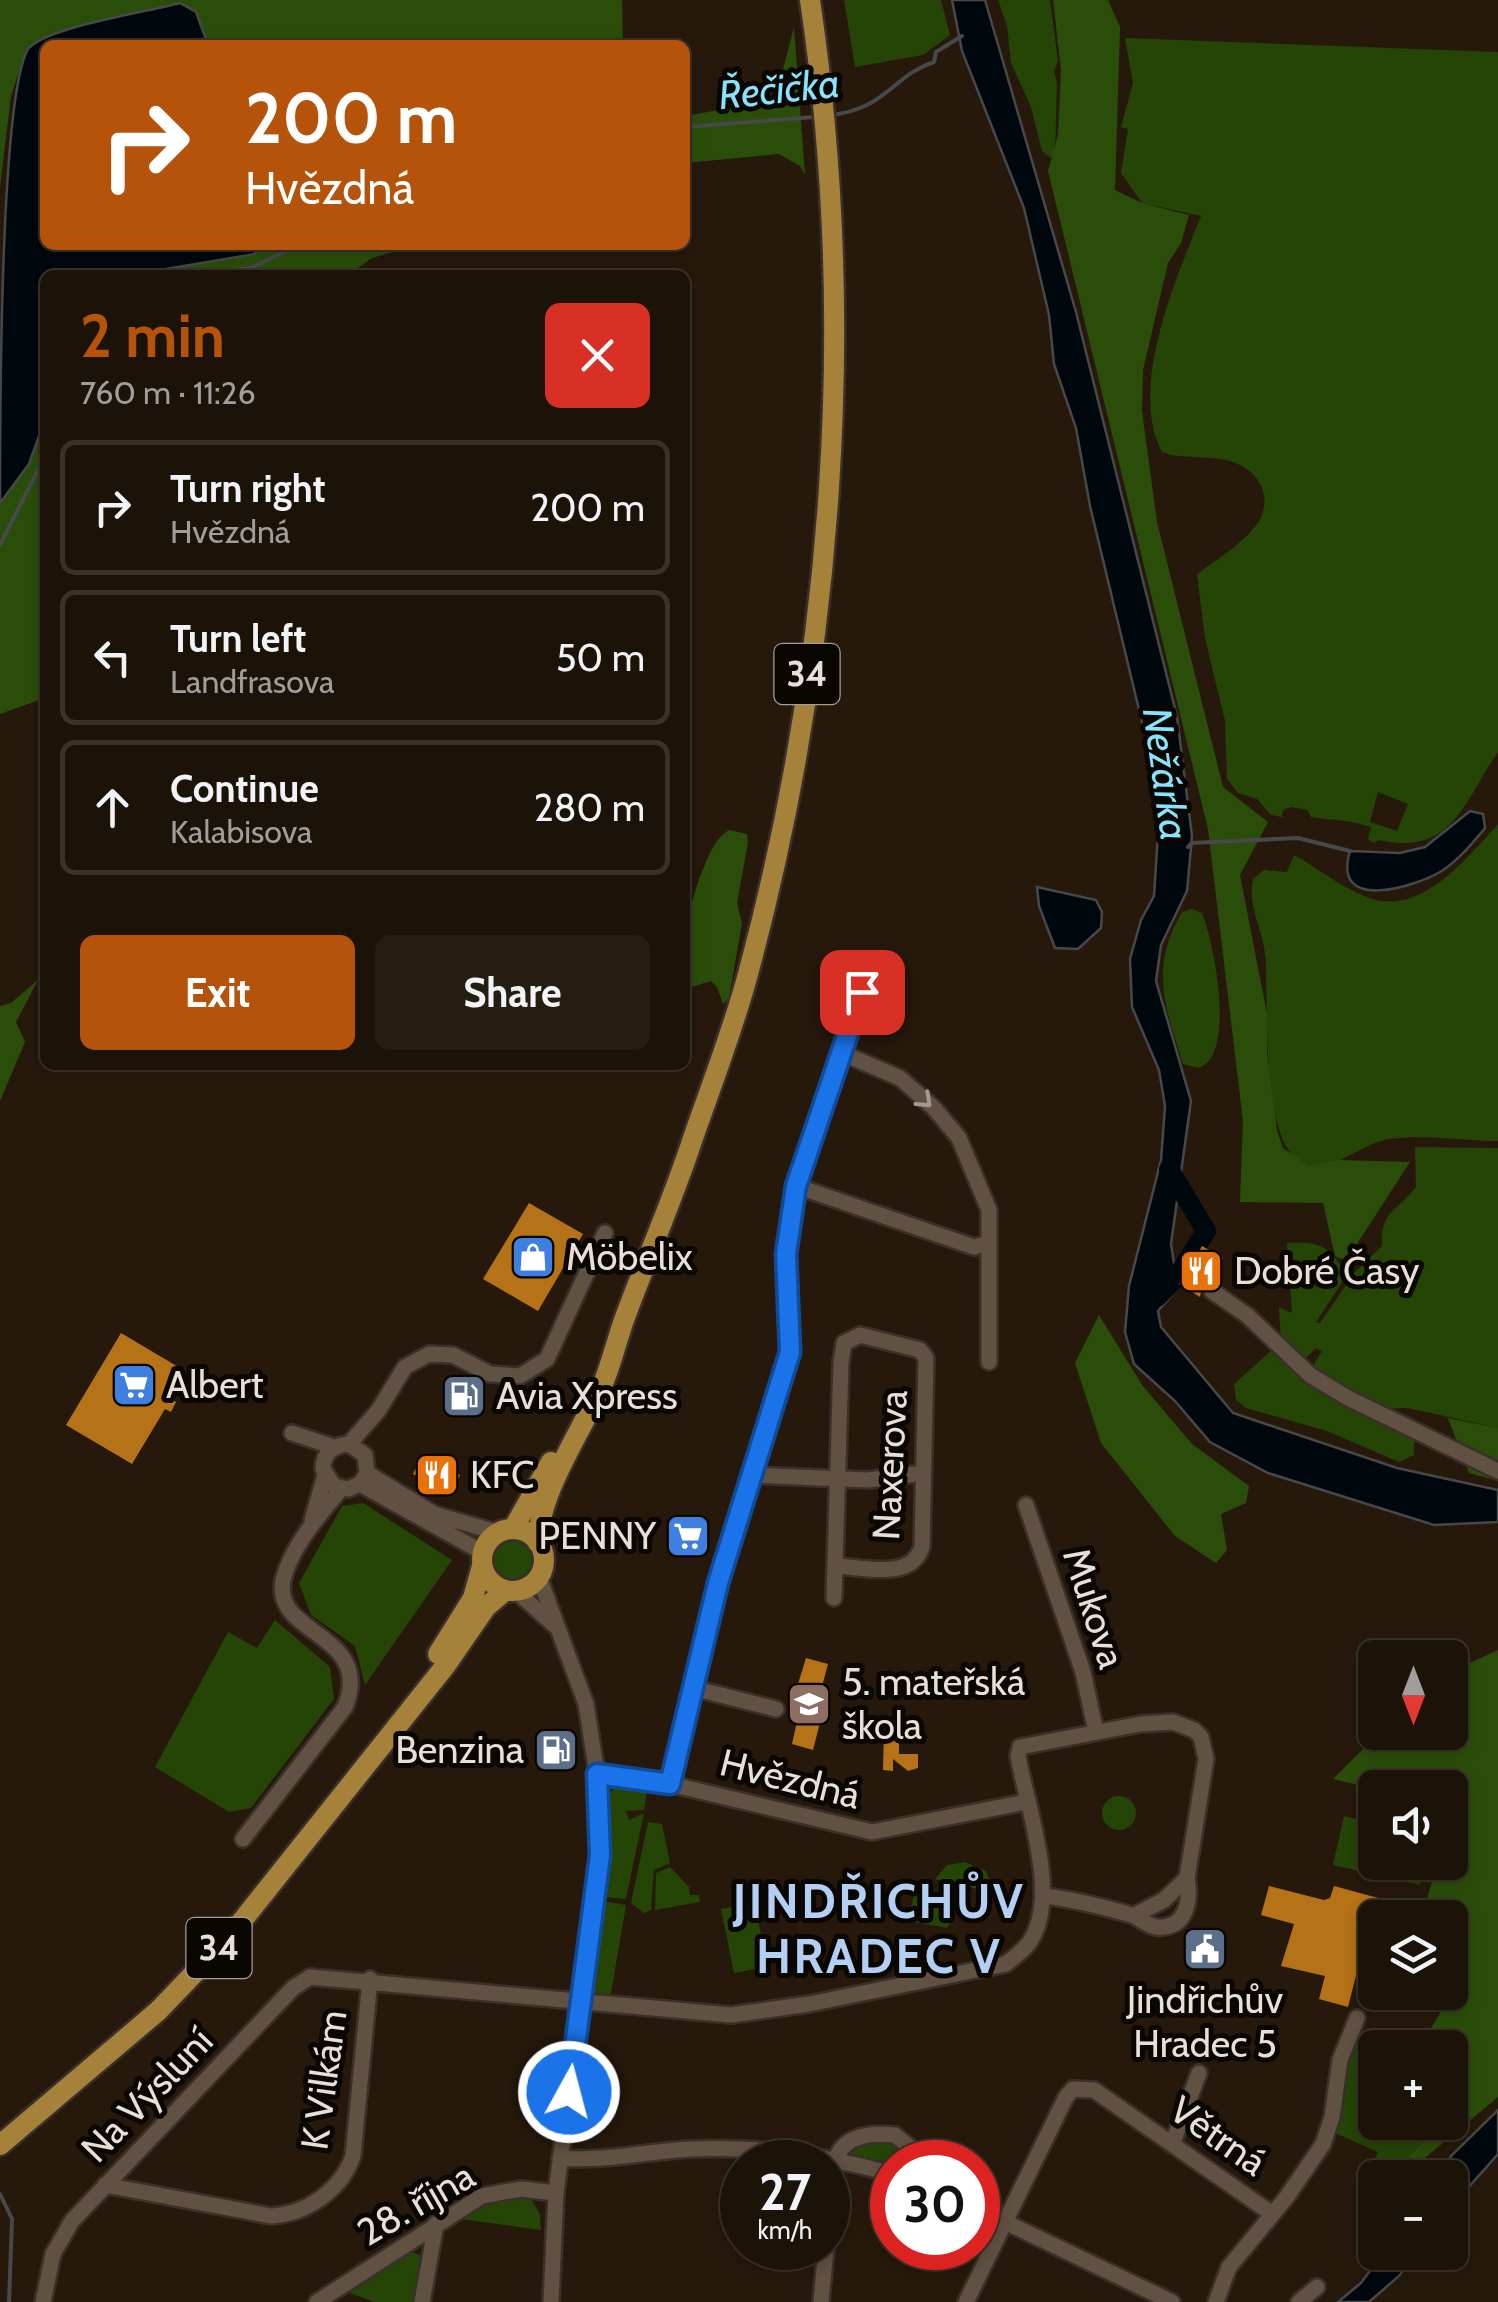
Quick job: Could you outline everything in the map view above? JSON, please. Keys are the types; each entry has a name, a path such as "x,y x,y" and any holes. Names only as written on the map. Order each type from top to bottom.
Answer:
{"main road":[{"name":"34","path":"538,1542 545,1504 600,1390 681,1174 748,975 794,769 822,576 830,458 834,227 824,94 810,0"},
{"name":"34","path":"506,1531 623,1323"},
{"path":"506,1531 528,1533 538,1542 544,1560 539,1578 511,1591 491,1583 482,1559 506,1531"},
{"name":"34","path":"402,1717 474,1598 482,1559"},
{"name":"34","path":"0,2146 158,2011 218,1949 446,1666 486,1607 511,1591"}],"street":[{"path":"670,1784 750,1475 790,1352 786,1254 796,1186 862,992"},
{"path":"834,1006 856,1012"},
{"path":"842,1053 900,1078 934,1108 959,1138 989,1210 988,1362"},
{"path":"796,1186 974,1247 989,1242"},
{"path":"310,1526 324,1469 341,1446 378,1411 405,1367 429,1354 452,1355 490,1374 520,1376 547,1359 605,1234"},
{"path":"1212,1291 1248,1316 1310,1375 1348,1398 1498,1470"},
{"name":"Naxerova","path":"835,1566 906,1570 918,1560 922,1547 927,1364 920,1350 860,1335 844,1342 838,1478"},
{"path":"363,1479 365,1455 378,1411"},
{"path":"341,1489 292,1432 365,1455"},
{"path":"750,1475 868,1480 923,1473"},
{"path":"834,1598 838,1478"},
{"path":"363,1479 434,1514 506,1531"},
{"path":"243,1839 345,1706 352,1689 351,1669 338,1648 290,1612 284,1594 284,1575 310,1526 341,1489 363,1479"},
{"path":"363,1479 482,1559"},
{"name":"Mukova","path":"1026,1505 1083,1672 1096,1732"},
{"path":"539,1578 586,1704 597,1774 600,1855 556,2192 550,2302"},
{"path":"511,1591 538,1607 560,1631"},
{"path":"693,1688 776,1708"},
{"path":"1173,1722 1183,1724 1200,1737 1206,1759 1187,1878 1189,1905 1178,1920 1159,1927 1135,1915 1043,1896 1018,1756 1020,1747 1096,1732 1173,1722"},
{"name":"Hvězdná","path":"597,1774 670,1784 872,1832 1026,1802"},
{"path":"1135,1915 1164,1900 1187,1878"},
{"name":"Na Výsluní","path":"43,2302 47,2273 63,2235 105,2185 298,1984 318,1976 370,1979 731,2015 1006,1964 1027,1946 1041,1915 1043,1896"},
{"name":"K Vilkám","path":"105,2185 271,2216 297,2211 325,2195 340,2180 353,2156 370,1979"},
{"path":"1216,2302 1229,2267 1323,2144 1332,2117 1340,2060 1357,2018"},
{"path":"1173,2142 1199,2073"},
{"name":"Větrná","path":"1006,2221 1066,2097 1074,2089 1094,2090 1271,2213"},
{"path":"847,2140 880,2133 903,2140"},
{"path":"560,2158 585,2160 720,2149"},
{"name":"28. října","path":"317,2302 455,2210 495,2192 556,2192"},
{"path":"1000,2218 1172,2302"},
{"path":"966,2302 1006,2221"},
{"path":"422,2302 436,2224"},
{"path":"822,2302 824,2270"},
{"path":"1299,2302 1317,2287"}],"green space":[{"path":"0,0 622,0 623,40 206,40 196,12 180,3 59,40 40,40 40,46 26,50 11,96 0,187"},
{"path":"844,0 941,0 950,35 923,55 855,67"},
{"path":"998,0 1050,0 1058,61 1054,71 1055,155 1051,158 1042,151 1031,107 1011,63 1007,26"},
{"path":"1053,0 1108,0 1120,27 1115,190 1142,203 1189,215 1181,243 1168,263 1143,370 1142,411 1157,522 1223,787 1268,822 1240,875 1267,1014 1267,1053 1277,1131 1283,1148 1309,1166 1338,1160 1410,1162 1346,1261 1335,1256 1323,1203 1240,1202 1243,1121 1208,829 1048,171 1058,135 1061,70"},
{"path":"794,27 805,175 800,166 779,154 690,163 690,115 775,100"},
{"path":"1125,38 1498,52 1498,752 1454,820 1424,840 1374,843 1368,839 1371,827 1311,817 1308,810 1291,807 1283,810 1282,817 1271,815 1257,799 1238,793 1227,779 1225,721 1205,638 1197,575 1245,538 1262,515 1265,502 1260,483 1247,469 1226,460 1162,452 1153,426 1150,397 1159,333 1201,216 1142,203 1121,173 1128,129 1121,127 1133,83","holes":["1378,792 1408,804 1397,831 1370,822"]},
{"path":"255,250 400,250 372,258 355,270 164,270 254,254"},
{"path":"40,433 40,700 0,714 0,503 29,464"},
{"path":"1498,824 1498,1141 1390,1139 1321,1166 1311,1166 1293,1157 1281,1136 1269,1074 1265,954 1253,907 1253,879 1264,870 1287,872 1294,855 1369,898 1388,902 1407,899 1442,880"},
{"path":"729,830 747,834 748,842 737,903 742,923 729,998 723,1004 711,981 690,987 691,909 706,862"},
{"path":"1192,909 1202,913 1207,928 1220,1022 1210,1059 1198,1068 1183,1064 1163,987 1172,932 1182,912"},
{"path":"38,980 16,1022 25,1042 0,1101 0,1006 11,1003"},
{"path":"1415,1147 1498,1148 1498,1428 1408,1408 1381,1409 1315,1371 1314,1364 1322,1351 1316,1348 1303,1361 1281,1342 1279,1307 1292,1313 1287,1243 1323,1247 1347,1275 1316,1322 1320,1323 1355,1272 1382,1246 1387,1218 1416,1187"},
{"path":"1099,1315 1142,1385 1192,1444 1249,1486 1246,1503 1221,1514 1227,1550 1216,1563 1175,1536 1101,1443 1075,1363"},
{"path":"1272,1350 1414,1437 1414,1455 1399,1462 1327,1431 1246,1408 1236,1400 1234,1384"},
{"path":"1448,1418 1498,1428 1498,1481 1469,1473"},
{"path":"363,1503 452,1560 365,1685 355,1646 311,1615 299,1583 342,1506"},
{"path":"513,1537 530,1544 537,1561 530,1578 513,1585 496,1578 489,1561 496,1544"},
{"path":"275,1620 330,1667 334,1699 251,1808 229,1812 155,1767 228,1632 257,1648"},
{"path":"1498,1650 1498,2097 1468,2122 1468,2030 1430,2030 1442,2010 1468,2010 1468,1900 1427,1900 1432,1880 1468,1880 1468,1770 1358,1770 1358,1785 1333,1779 1362,1750 1468,1750 1468,1664"},
{"path":"617,1785 647,1790 644,1810 626,1811 629,1820 644,1813 626,1899 603,1897 602,1893 608,1847 608,1795"},
{"path":"1119,1796 1131,1801 1136,1813 1131,1825 1119,1830 1107,1825 1102,1813 1107,1801"},
{"path":"1344,1816 1358,1819 1358,1871 1333,1865"},
{"path":"648,1822 662,1824 670,1863 654,1870 651,1910 644,1913 631,1903"},
{"path":"965,1862 986,1871 994,1893 935,1879 947,1865"},
{"path":"670,1867 689,1887 690,1895 699,1895 700,1902 655,1910 656,1873"},
{"path":"914,1895 951,1904 949,1913 953,1919 947,1928 908,1918"},
{"path":"603,1901 626,1905 610,1999 597,1997 591,1989"},
{"path":"755,1903 767,1967 734,1973 721,1909"},
{"path":"1352,2036 1358,2040 1358,2140 1425,2140 1405,2160 1374,2160 1378,2152 1335,2133"},
{"path":"1425,2140 1446,2140 1422,2160 1405,2160"},
{"path":"870,2142 870,2161 850,2154 853,2143"},
{"path":"531,2199 540,2214 541,2230 453,2218 482,2201"},
{"path":"409,2250 423,2257 417,2302 374,2302 350,2293"}],"water":[{"name":"Nežárka","path":"952,0 985,0 1076,312 1177,717 1192,836 1187,891 1161,945 1156,981 1191,1101 1171,1244 1178,1288 1158,1311 1161,1327 1233,1413 1397,1468 1498,1490 1498,1522 1434,1525 1268,1473 1210,1442 1175,1401 1134,1364 1125,1332 1129,1286 1161,1160 1165,1106 1159,1070 1132,1007 1130,959 1141,920 1154,896 1158,833 1148,747 1090,506 1076,428 1054,364 1049,315 1024,208 962,51"},
{"path":"180,3 196,12 206,40 40,40 75,27"},
{"path":"38,41 40,250 255,250 255,254 164,270 40,270 40,433 29,464 0,503 1,337 12,130 28,49"},
{"path":"1470,811 1483,814 1485,828 1459,858 1440,872 1395,888 1363,889 1352,883 1347,870 1350,851 1400,853 1425,847"},
{"path":"1037,887 1096,900 1102,912 1101,928 1078,949 1055,948 1039,906"},
{"path":"1498,2110 1498,2154 1468,2188 1468,2160 1448,2160"},
{"path":"1371,2270 1404,2270 1369,2302 1338,2302"}],"building":[{"name":"Möbelix","path":"529,1203 583,1234 538,1311 483,1279"},
{"name":"Dobré Časy","path":"1202,1246 1223,1258 1202,1285 1200,1297 1179,1284"},
{"name":"Albert","path":"121,1333 185,1371 170,1398 176,1402 171,1412 165,1409 132,1464 66,1425"},
{"name":"KFC","path":"422,1456 460,1475 451,1494 413,1474"},
{"name":"5. mateřská škola","path":"806,1658 828,1664 816,1709 823,1711 813,1750 792,1744 802,1699 794,1697"},
{"path":"884,1731 894,1731 894,1739 899,1739 899,1754 918,1754 918,1768 908,1771 893,1759 893,1771 883,1770"},
{"path":"1269,1886 1324,1900 1330,1898 1334,1886 1382,1899 1358,1900 1358,1968 1348,2007 1319,1999 1325,1976 1281,1966 1294,1924 1261,1915"}],"waterway":[{"name":"Řečička","path":"829,115 848,112 876,99 908,75 934,62 936,52 962,36"},
{"name":"Řečička","path":"690,127 815,117"},
{"name":"Řečička","path":"233,270 251,268 288,250"},
{"name":"Řečička","path":"0,545 40,466"},
{"name":"Nežárka","path":"1188,847 1192,843 1298,838 1350,851"},
{"path":"1157,1297 1177,1277 1206,1231 1169,1169"},
{"name":"Řečička","path":"0,2194 12,2219 9,2302"}],"place":[{"name":"Möbelix","path":"533,1257"},
{"name":"Dobré Časy","path":"1201,1271"},
{"name":"Albert","path":"134,1385"},
{"name":"Avia Xpress","path":"464,1396"},
{"name":"KFC","path":"437,1475"},
{"name":"PENNY","path":"688,1536"},
{"name":"5. mateřská škola","path":"809,1704"},
{"name":"Benzina","path":"556,1750"},
{"name":"Jindřichův Hradec 5","path":"1205,1949"}],"district":[{"name":"JINDŘICHŮV HRADEC V","path":"879,1928"}],"route":[{"path":"569,2092 600,1855 597,1774 670,1784 718,1583 790,1352 786,1254 796,1186 862,992"}]}
